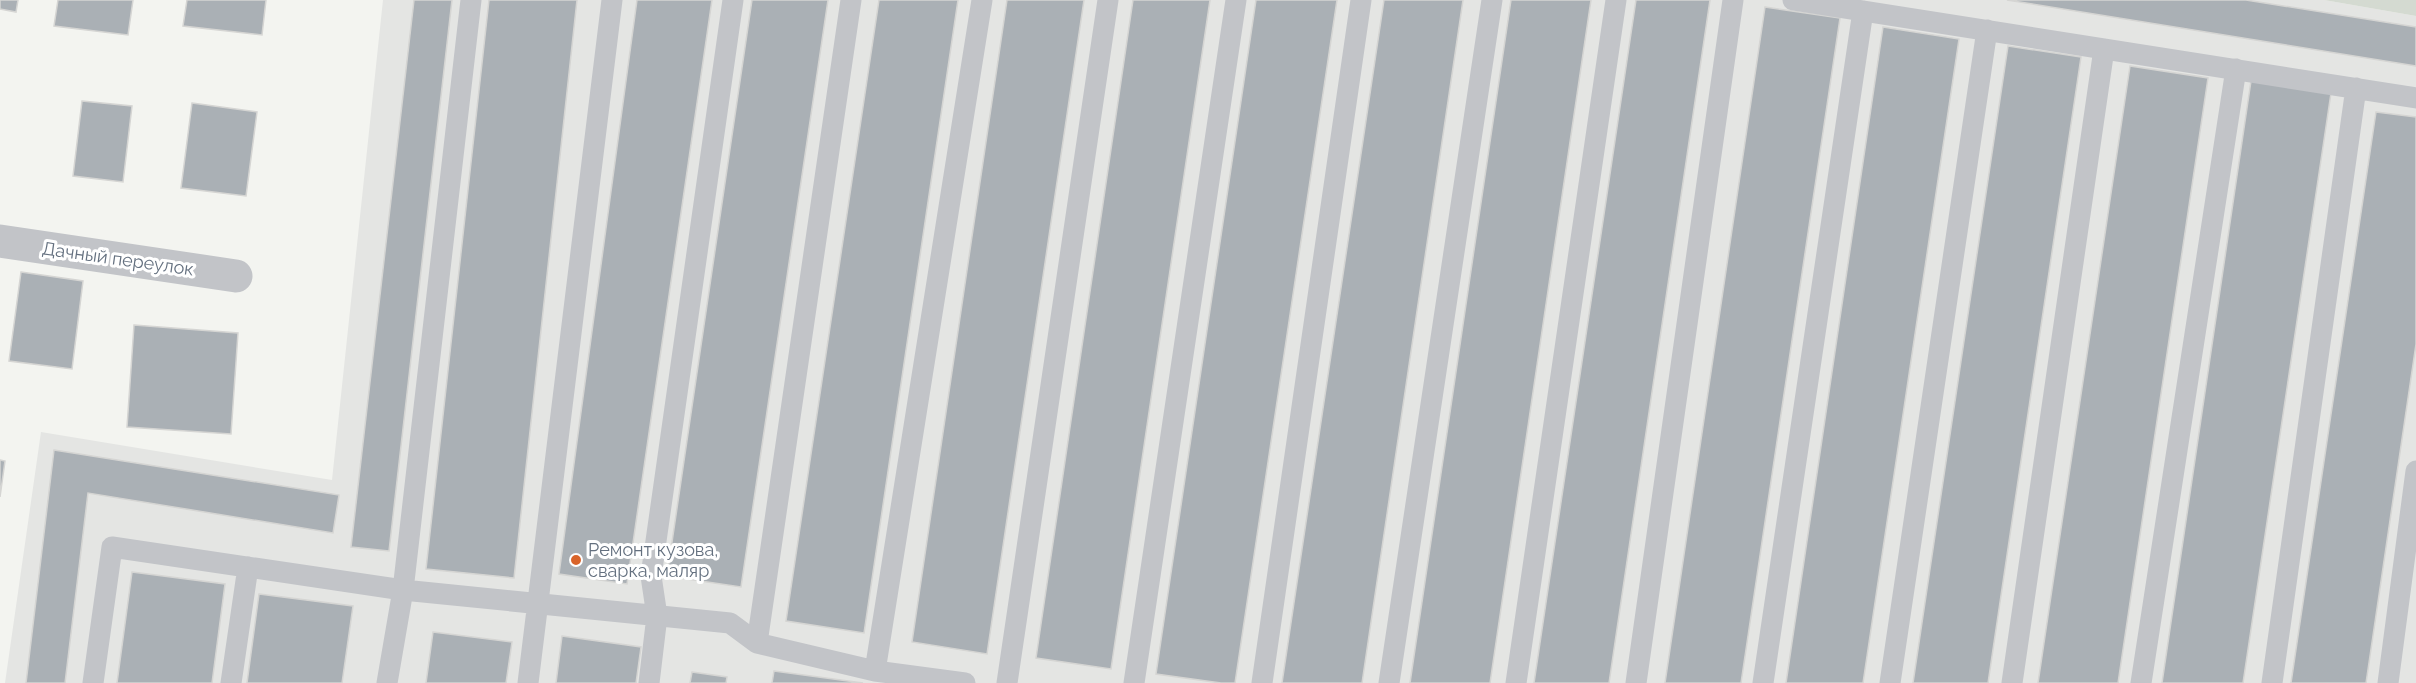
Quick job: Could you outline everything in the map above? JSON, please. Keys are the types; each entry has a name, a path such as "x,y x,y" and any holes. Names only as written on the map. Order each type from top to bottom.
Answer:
{"street":[{"name":"Дачный переулок","path":"0,241 236,276"}],"lane":[{"path":"387,683 403,590 471,0"},
{"path":"528,683 612,0"},
{"path":"649,683 657,616 651,576 733,0"},
{"path":"757,643 851,0"},
{"path":"875,670 982,0"},
{"path":"1007,683 1108,0"},
{"path":"1134,683 1236,0"},
{"path":"1262,683 1361,0"},
{"path":"1389,683 1492,0"},
{"path":"1516,683 1616,0"},
{"path":"1636,683 1733,0"},
{"path":"1793,0 2416,98"},
{"path":"1763,683 1863,11"},
{"path":"1890,683 1987,30"},
{"path":"2012,683 2104,49"},
{"path":"2141,683 2236,69"},
{"path":"2272,683 2356,88"},
{"path":"2388,683 2416,471"},
{"path":"93,683 112,547 403,590 730,623 757,643 875,670 965,683"},
{"path":"231,683 248,567"}],"shaded area":[{"path":"383,0 2324,0 2416,16 2416,683 5,683 41,432 332,480"},
{"path":"2324,0 2416,0 2416,16"}],"building":[{"path":"0,0 18,0 16,12 0,9"},
{"path":"58,0 133,0 128,35 54,26"},
{"path":"187,0 266,0 262,35 183,26"},
{"path":"414,0 452,0 389,551 351,547"},
{"path":"489,0 577,0 514,578 426,569"},
{"path":"637,0 712,0 627,584 559,574"},
{"path":"752,0 828,0 741,587 667,576"},
{"path":"879,0 958,0 864,633 786,621"},
{"path":"1007,0 1084,0 987,654 912,642"},
{"path":"1133,0 1210,0 1111,669 1036,658"},
{"path":"1256,0 1337,0 1235,683 1221,683 1156,674"},
{"path":"1384,0 1463,0 1362,683 1282,683"},
{"path":"1511,0 1591,0 1490,683 1410,683"},
{"path":"1636,0 1710,0 1609,683 1534,683"},
{"path":"2007,0 2246,0 2416,27 2416,66"},
{"path":"1765,7 1840,18 1741,683 1665,683"},
{"path":"1883,27 1959,39 1863,683 1786,683"},
{"path":"2008,46 2081,57 1988,683 1913,683"},
{"path":"2130,66 2208,78 2118,683 2038,683"},
{"path":"2251,81 2331,93 2243,683 2162,683"},
{"path":"82,101 132,106 123,182 73,176"},
{"path":"192,103 257,112 246,196 181,188"},
{"path":"2376,112 2416,117 2416,344 2366,683 2291,683"},
{"path":"21,272 83,281 72,369 9,361"},
{"path":"134,325 238,333 231,434 127,427"},
{"path":"54,450 339,495 333,533 88,493 65,683 26,683"},
{"path":"0,460 5,461 0,497"},
{"path":"132,572 225,584 212,683 117,683"},
{"path":"259,594 353,606 342,683 247,683"},
{"path":"433,632 512,642 506,683 426,683"},
{"path":"562,636 641,647 636,683 556,683"},
{"path":"774,671 863,683 772,683"},
{"path":"692,672 727,677 726,683 690,683"}],"place":[{"name":"Ремонт кузова, сварка, маляр","path":"576,560"}]}
